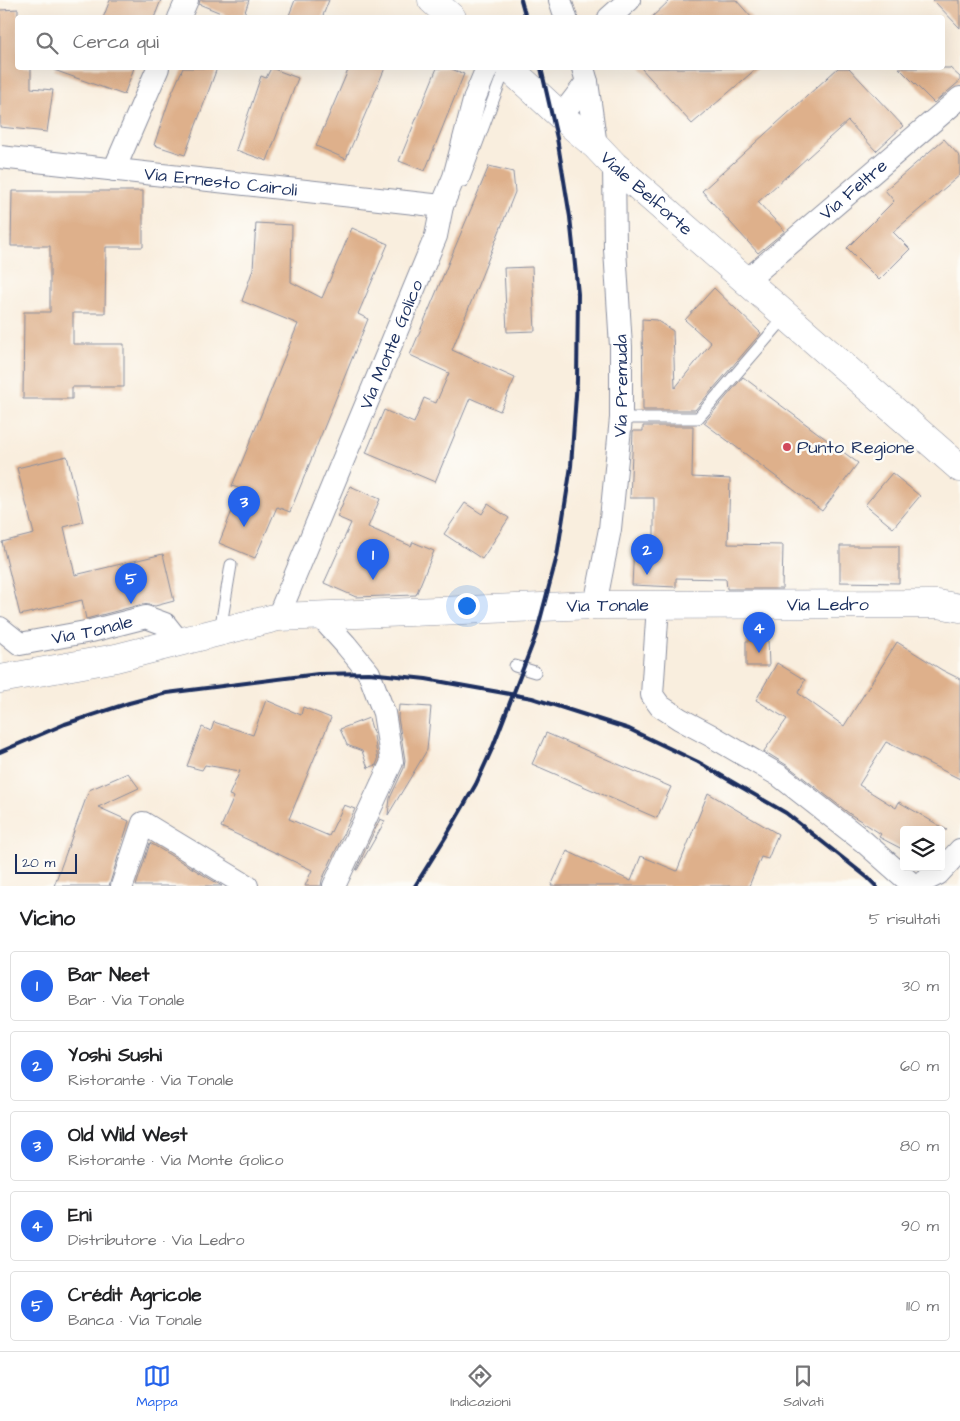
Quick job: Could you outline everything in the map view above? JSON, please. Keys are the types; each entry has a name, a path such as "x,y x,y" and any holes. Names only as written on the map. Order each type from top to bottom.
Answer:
{"main road":[{"path":"432,0 449,15"},
{"name":"Viale Belforte","path":"510,70 746,281 960,468"},
{"name":"Via Tonale","path":"0,679 116,658 278,617 658,604"},
{"name":"Via Ledro","path":"658,604 953,604"},
{"name":"Via Tonale","path":"0,693 40,684 116,658"}],"street":[{"path":"181,15 187,0"},
{"path":"560,0 565,15"},
{"path":"612,15 629,0"},
{"path":"114,170 157,70"},
{"name":"Via Monte Golico","path":"278,617 436,236 442,206 454,177 475,97 487,70"},
{"path":"561,116 585,75"},
{"name":"Via Premuda","path":"585,75 605,156 615,249 621,347 621,418 610,529 596,605"},
{"name":"Via Feltre","path":"746,281 960,98"},
{"name":"Via Ernesto Cairoli","path":"0,157 442,206"},
{"name":"Via Tonale","path":"658,604 652,695 660,706 780,776 863,841 914,886"},
{"path":"320,616 369,673 384,713 392,762 334,886"},
{"name":"Via Tonale","path":"0,628 20,644 91,631 146,617 165,624 180,643"},
{"path":"122,886 143,823 247,886"},
{"path":"914,886 938,874 960,850"}],"lane":[{"path":"436,236 448,218 501,79 507,70"},
{"path":"621,418 698,418 786,316"},
{"path":"220,633 231,564"},
{"path":"515,666 535,672"}],"building":[{"path":"110,0 161,0 155,15 104,15"},
{"path":"200,0 249,0 244,15 226,15 199,4"},
{"path":"295,0 329,0 323,15 289,15"},
{"path":"670,0 736,0 749,15 654,15"},
{"path":"933,0 960,0 960,28"},
{"path":"18,9 18,15 15,15 15,70 31,70 31,88 53,90 47,132 0,127 0,10"},
{"path":"945,68 950,68 960,77 960,81 934,103 901,70 945,70"},
{"path":"54,70 133,70 124,95"},
{"path":"182,70 216,70 185,155 154,145 171,95"},
{"path":"270,70 276,70 298,78 267,161 236,150 261,76 266,78"},
{"path":"348,70 384,70 346,159 316,146"},
{"path":"436,70 454,70 464,74 425,171 399,161"},
{"path":"643,70 755,70 692,124"},
{"path":"836,70 851,70 903,126 876,151 848,121 758,202 785,231 758,253 702,191"},
{"path":"944,139 960,157 960,175 893,232 910,249 879,280 847,248 894,201 885,190"},
{"path":"489,166 513,172 515,192 452,350 515,378 500,411 470,398 435,482 366,453 384,410 414,423 424,398 436,403 449,373 410,355"},
{"path":"12,191 143,191 143,247 106,247 105,313 73,313 73,344 124,344 124,387 72,387 72,399 23,399 24,312 50,312 50,246 11,246"},
{"path":"256,223 292,225 291,282 322,298 352,228 388,244 358,314 368,319 290,512 277,507 255,558 219,543 241,489 232,486 298,324 242,301 253,269"},
{"path":"532,267 535,331 507,332 504,268"},
{"path":"714,288 761,333 695,410 643,410 642,319 656,320 673,331 675,388 711,343 685,320"},
{"name":"Punto Regione","path":"743,377 858,463 822,511 704,423"},
{"path":"643,426 693,426 692,477 730,479 728,544 783,545 782,589 727,589 726,579 676,578 676,587 632,585 634,545 654,546 654,498 630,498 633,431 643,431"},
{"path":"67,456 83,522 64,527 75,575 163,554 174,601 155,606 143,604 86,619 82,600 20,615 2,542 34,534 17,468"},
{"path":"892,473 920,496 893,528 865,505"},
{"path":"350,486 380,499 368,527 411,546 413,542 434,551 416,595 356,597 324,583 351,523 337,517"},
{"path":"465,503 482,514 488,504 509,518 482,559 444,534"},
{"path":"840,546 899,546 899,583 840,582"},
{"path":"768,640 769,666 746,666 746,641"},
{"path":"897,642 960,679 960,779 886,742 859,785 896,808 899,802 940,826 900,826 900,848 879,837 881,834 850,814 788,766 764,751 787,719 756,700 777,663 805,680 798,693 844,726"},
{"path":"266,700 301,715 303,707 331,718 289,819 329,836 344,805 355,809 322,880 321,886 305,886 312,870 221,827 234,797 229,795 240,771 205,765 202,770 187,766 202,727 211,731 214,722 253,735"},
{"path":"399,705 431,707 427,750 388,815 390,798 404,768 405,760 398,717"},
{"path":"369,718 378,760 376,765 368,768 362,751 347,745 340,729"},
{"path":"546,733 671,787 657,818 532,764"},
{"path":"128,773 139,788 98,807 129,821 109,886 54,886 89,790"},
{"path":"708,793 778,834 768,859 761,857 749,886 551,886 567,851 631,881 641,856 677,871"},
{"path":"380,819 385,821 356,870"},
{"path":"150,843 222,886 136,886"}],"railway":[{"path":"521,0 525,15"},
{"path":"415,886 476,784 492,749 536,635 557,556 571,466 577,381 578,294 570,217 557,138 541,70"},
{"path":"0,752 65,724 167,693 318,674 369,673 426,679 532,698 629,729 698,762 786,813 876,886"}],"place":[{"name":"Punto Regione","path":"787,447"},
{"name":"Old Wild West","path":"244,527"},
{"name":"Yoshi Sushi","path":"647,575"},
{"name":"Bar Neet","path":"373,580"},
{"name":"Crédit Agricole","path":"131,604"},
{"name":"Eni","path":"759,653"}]}
